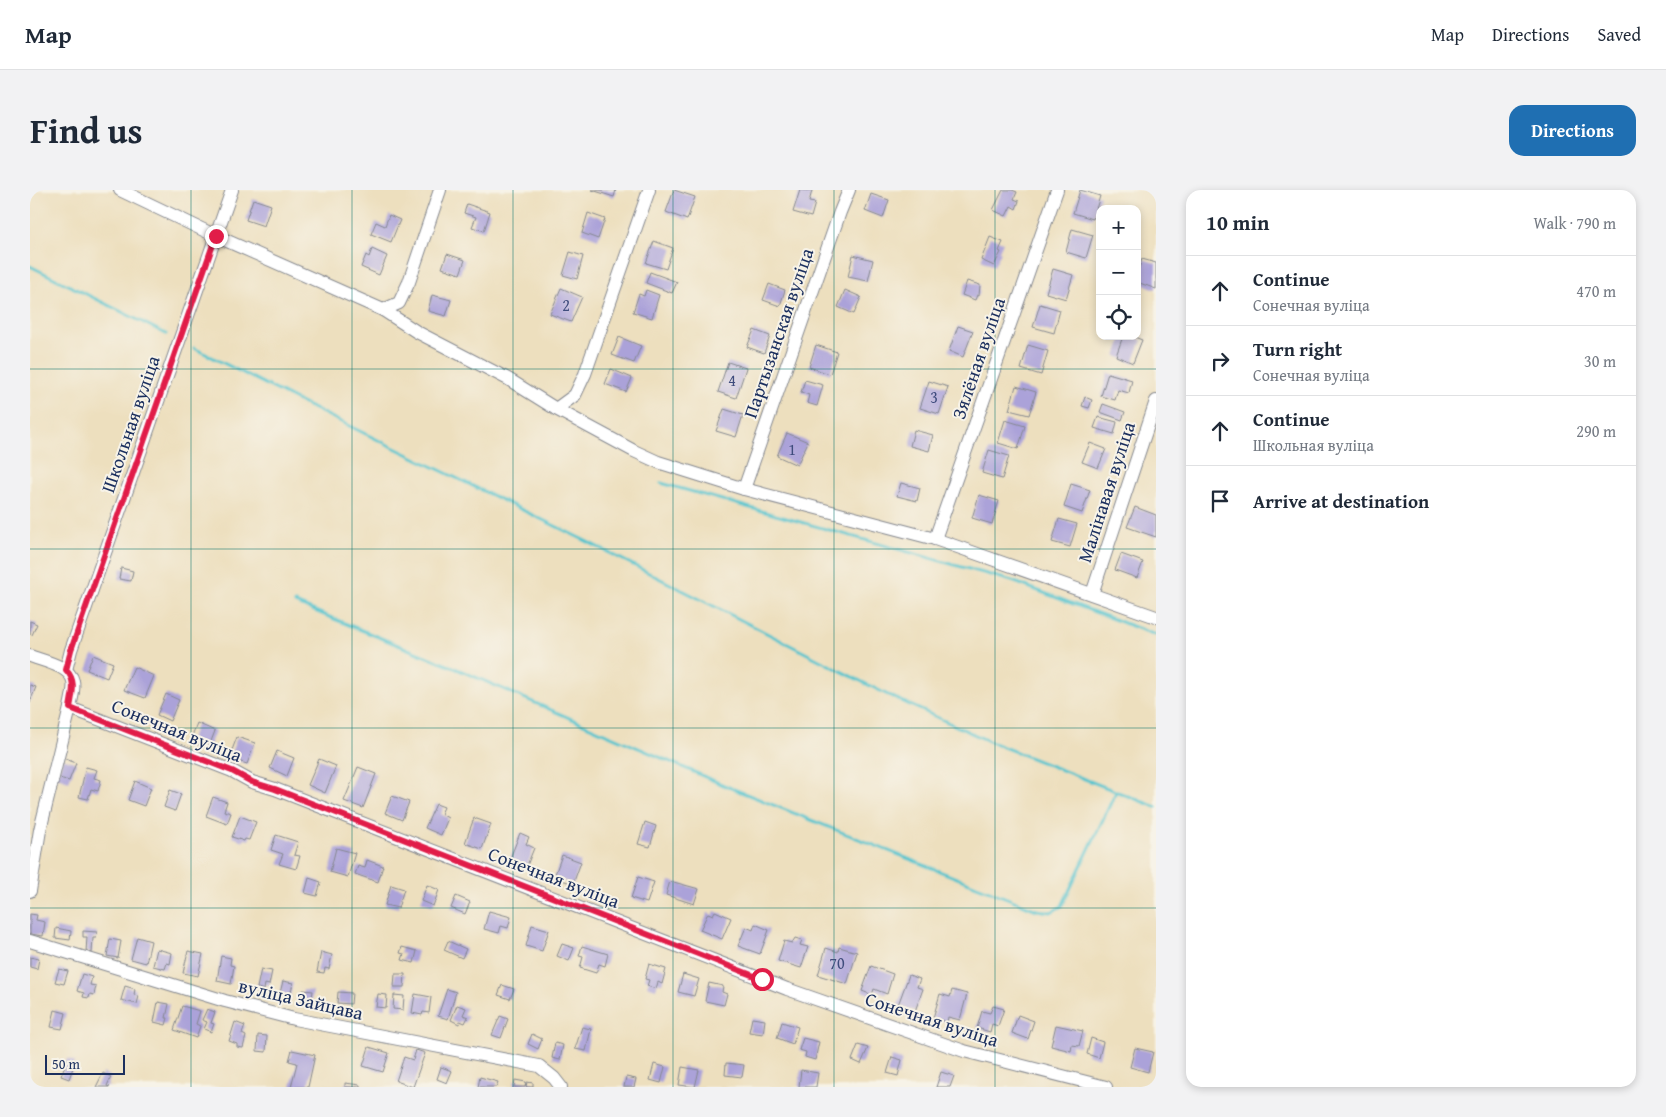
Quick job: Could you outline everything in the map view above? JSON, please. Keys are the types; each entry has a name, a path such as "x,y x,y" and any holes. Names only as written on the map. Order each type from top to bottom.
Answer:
{"street":[{"path":"120,190 216,236 383,310 417,332 508,379 556,409 658,462 744,489 935,539 1156,616"},
{"name":"Школьная вуліца","path":"66,670 71,650 232,190"},
{"path":"383,310 399,302 409,282 440,190"},
{"path":"556,409 575,395 586,374 649,190"},
{"name":"Партызанская вуліца","path":"744,489 849,190"},
{"name":"Зялёная вуліца","path":"935,539 1057,190"},
{"name":"Малінавая вуліца","path":"1092,594 1156,401"},
{"path":"30,656 66,670 74,682 70,708 35,828 30,891"},
{"name":"Сонечная вуліца","path":"70,708 232,771 252,782 284,792 787,989 964,1051 1106,1087"},
{"name":"вуліца Зайцава","path":"30,941 225,1001 294,1019 539,1066 562,1087"}],"building":[{"path":"592,190 616,190 614,197"},
{"path":"674,190 695,197 687,220 666,212"},
{"path":"800,190 812,191 809,202 815,203 811,217 793,212"},
{"path":"1003,190 1017,192 1014,199 1019,201 1016,209 1011,206 1006,216 993,210"},
{"path":"1080,190 1100,196 1093,219 1073,213"},
{"path":"871,194 889,200 883,218 865,211"},
{"path":"253,199 271,205 264,226 246,220"},
{"path":"467,204 490,212 484,231 472,227 476,217 464,213"},
{"path":"588,213 605,219 598,239 582,233"},
{"path":"389,215 400,220 391,242 371,234 376,222 385,226"},
{"path":"1072,229 1093,235 1086,258 1066,252"},
{"path":"990,237 1003,242 999,251 1001,252 994,266 981,260"},
{"path":"654,241 673,248 666,269 646,263"},
{"path":"372,249 387,256 379,275 361,267 366,255 369,257"},
{"path":"570,252 583,256 577,279 563,275"},
{"path":"447,254 465,260 460,274 442,268"},
{"path":"853,255 873,260 868,281 848,277"},
{"path":"1142,259 1156,263 1156,289 1141,283"},
{"path":"1053,269 1073,275 1066,299 1046,293"},
{"path":"650,272 677,282 672,293 646,283"},
{"path":"967,281 980,285 979,296 977,295 975,300 962,295"},
{"path":"769,284 785,290 780,306 763,300"},
{"path":"561,288 582,297 571,322 550,314"},
{"path":"646,290 659,295 652,318 633,312 639,294 644,296"},
{"path":"845,290 861,297 854,314 838,307"},
{"path":"432,295 451,300 446,316 428,311"},
{"path":"1040,304 1060,310 1054,333 1033,327"},
{"path":"958,326 973,331 963,357 949,351"},
{"path":"754,330 770,336 764,353 747,347"},
{"path":"619,337 641,346 634,363 612,355"},
{"path":"1122,340 1142,340 1133,363 1116,356"},
{"path":"816,345 837,352 830,374 809,367"},
{"path":"1028,345 1048,351 1041,375 1021,369"},
{"path":"728,362 746,368 736,398 718,392"},
{"path":"611,369 632,378 626,392 605,384"},
{"path":"1108,373 1132,380 1129,393 1118,390 1115,400 1101,396"},
{"path":"805,380 823,385 817,406 807,403 809,395 801,392"},
{"path":"929,381 948,387 939,414 920,408"},
{"path":"1016,386 1036,392 1029,415 1009,410"},
{"path":"1085,397 1092,400 1089,408 1082,406"},
{"path":"1103,404 1125,412 1122,420 1100,412"},
{"path":"724,409 743,415 736,437 716,431"},
{"path":"1098,417 1117,422 1114,434 1094,428"},
{"path":"1005,420 1025,426 1018,449 998,443"},
{"path":"914,430 933,435 929,451 910,446"},
{"path":"787,433 808,442 797,465 777,456"},
{"path":"1090,443 1106,449 1098,468 1082,462"},
{"path":"989,450 1009,456 1002,479 982,473"},
{"path":"901,483 920,488 917,501 897,496"},
{"path":"1071,484 1090,490 1082,513 1064,507"},
{"path":"979,495 999,501 992,524 972,518"},
{"path":"1135,507 1156,515 1156,537 1127,527"},
{"path":"1059,519 1077,524 1070,547 1052,542"},
{"path":"1121,554 1143,562 1137,578 1115,570"},
{"path":"121,568 133,571 131,581 119,579"},
{"path":"30,621 37,624 32,635 30,634"},
{"path":"93,655 113,663 107,678 87,670"},
{"path":"134,667 154,676 145,698 124,690"},
{"path":"30,685 36,687 30,702"},
{"path":"166,694 179,700 170,721 157,715"},
{"path":"197,723 215,731 208,749 190,741"},
{"path":"237,737 255,743 247,764 229,758"},
{"path":"277,751 294,758 287,776 270,768"},
{"path":"63,758 76,763 69,781 57,777"},
{"path":"319,759 336,766 325,793 308,785"},
{"path":"86,767 97,770 94,778 101,780 98,791 91,789 88,799 79,797"},
{"path":"358,767 376,774 363,808 344,801"},
{"path":"135,781 151,788 144,806 128,800"},
{"path":"170,790 181,794 175,811 164,807"},
{"path":"392,796 409,802 402,820 385,813"},
{"path":"213,797 227,802 224,811 231,813 227,824 206,816"},
{"path":"436,804 444,807 441,814 448,818 441,835 425,828"},
{"path":"240,816 256,822 249,840 245,839 244,841 232,837"},
{"path":"474,818 491,824 482,849 465,843"},
{"path":"645,822 656,826 650,847 638,844"},
{"path":"520,833 529,837 526,844 534,848 526,868 509,861"},
{"path":"276,835 298,842 294,855 300,856 296,869 279,864 283,854 271,850"},
{"path":"336,848 355,853 348,877 330,872"},
{"path":"562,855 581,862 573,884 554,877"},
{"path":"367,860 383,866 378,882 355,874 358,866 365,868"},
{"path":"638,877 654,882 647,903 631,898"},
{"path":"309,878 321,882 317,896 305,893"},
{"path":"670,881 699,889 694,904 666,895"},
{"path":"391,885 404,889 398,908 385,905"},
{"path":"427,885 439,890 433,906 421,901"},
{"path":"456,896 470,902 465,914 451,908"},
{"path":"489,911 511,917 508,928 501,926 499,933 484,929"},
{"path":"715,911 731,918 722,939 700,930 708,913 713,915"},
{"path":"30,914 37,915 36,920 45,922 43,936 30,934"},
{"path":"755,924 769,930 760,954 738,946 746,927 753,930"},
{"path":"532,925 549,930 542,951 526,946"},
{"path":"56,928 71,931 70,940 55,938"},
{"path":"83,931 97,932 96,938 93,938 92,953 86,952 87,937 83,937"},
{"path":"137,937 151,941 146,963 131,959"},
{"path":"795,938 802,940 800,945 808,947 801,968 778,961 784,941 792,943"},
{"path":"110,939 121,941 118,958 107,956"},
{"path":"448,941 466,949 462,958 444,950"},
{"path":"562,944 574,948 569,961 557,956"},
{"path":"582,946 608,954 605,966 599,964 596,973 580,968 583,957 579,956"},
{"path":"402,947 417,951 414,963 402,960 404,954 400,953"},
{"path":"839,947 857,952 847,984 818,975 826,948 838,952"},
{"path":"157,949 172,953 170,964 167,963 165,969 153,966"},
{"path":"188,951 203,954 198,976 183,973"},
{"path":"321,952 332,955 329,969 325,968 324,973 317,972"},
{"path":"221,956 231,958 230,965 234,966 231,984 217,981"},
{"path":"30,957 39,959 37,969 30,967"},
{"path":"649,964 666,969 662,984 658,982 656,989 647,986 649,980 645,979"},
{"path":"871,966 893,974 887,994 874,989 872,995 862,991"},
{"path":"59,969 68,971 64,984 55,982"},
{"path":"261,969 272,971 269,985 265,984 264,990 257,988"},
{"path":"82,974 92,977 90,985 96,986 94,995 90,994 89,998 83,997 84,993 77,991"},
{"path":"395,974 405,974 404,987 394,987"},
{"path":"683,974 699,979 694,996 678,992"},
{"path":"909,975 920,979 917,987 923,989 915,1011 898,1005"},
{"path":"283,981 293,983 290,996 280,993"},
{"path":"709,983 723,986 722,992 727,994 724,1005 705,1001"},
{"path":"502,985 514,989 510,999 498,995"},
{"path":"125,986 135,989 134,995 139,996 137,1004 121,1000"},
{"path":"447,989 456,992 448,1019 438,1016"},
{"path":"303,990 313,991 311,1003 301,1002"},
{"path":"952,990 967,994 960,1020 948,1017 947,1022 933,1018 940,994 950,997"},
{"path":"338,992 352,993 351,1004 337,1003"},
{"path":"378,994 387,995 386,1008 376,1007"},
{"path":"415,994 431,997 429,1013 423,1012 422,1015 412,1013"},
{"path":"394,995 404,996 403,1010 393,1009"},
{"path":"158,1002 169,1004 166,1025 154,1022"},
{"path":"457,1005 466,1008 463,1015 468,1017 465,1023 460,1021 459,1024 451,1020"},
{"path":"182,1006 200,1011 196,1024 200,1026 196,1038 174,1030"},
{"path":"993,1006 1004,1009 998,1026 992,1024 990,1032 977,1028 982,1011 990,1013"},
{"path":"207,1009 215,1012 211,1023 214,1024 211,1032 204,1029 207,1022 202,1020"},
{"path":"55,1010 66,1013 62,1029 51,1027"},
{"path":"1018,1015 1034,1021 1028,1039 1012,1033"},
{"path":"500,1016 508,1019 501,1038 492,1035"},
{"path":"752,1018 765,1020 763,1034 749,1032"},
{"path":"235,1022 245,1026 242,1034 246,1036 243,1048 237,1047 237,1044 229,1041"},
{"path":"782,1022 798,1027 793,1044 777,1038"},
{"path":"1056,1025 1083,1031 1079,1046 1072,1045 1071,1051 1051,1046"},
{"path":"582,1027 591,1029 586,1051 575,1049"},
{"path":"532,1034 542,1039 538,1049 528,1044"},
{"path":"258,1035 267,1036 266,1052 257,1051"},
{"path":"803,1038 819,1042 815,1060 805,1057 806,1052 799,1050"},
{"path":"1091,1038 1103,1042 1099,1058 1087,1054"},
{"path":"555,1043 563,1045 560,1060 552,1058"},
{"path":"858,1045 868,1048 861,1064 852,1060"},
{"path":"369,1047 389,1053 383,1072 363,1066"},
{"path":"1135,1048 1153,1052 1148,1072 1130,1067"},
{"path":"292,1050 315,1055 308,1087 291,1087 297,1063 289,1061"},
{"path":"416,1050 425,1053 413,1087 396,1081 404,1057 413,1060"},
{"path":"892,1057 902,1060 898,1076 887,1073"},
{"path":"67,1059 75,1062 69,1079 61,1076"},
{"path":"726,1063 744,1065 742,1077 725,1075"},
{"path":"654,1064 665,1067 661,1083 650,1080"},
{"path":"441,1067 452,1071 447,1083 437,1079"},
{"path":"682,1067 699,1070 695,1087 679,1085"},
{"path":"801,1070 818,1073 816,1087 799,1087"},
{"path":"941,1072 954,1076 950,1087 936,1087"},
{"path":"103,1073 111,1077 107,1086 110,1087 96,1087"},
{"path":"480,1077 498,1082 496,1087 478,1087"},
{"path":"626,1077 636,1079 634,1087 624,1087"},
{"path":"515,1080 526,1082 525,1087 514,1087"},
{"path":"527,1082 533,1083 533,1087 526,1087"},
{"path":"345,1083 360,1085 360,1087 345,1087"}],"waterway":[{"path":"30,266 166,334"},
{"path":"194,348 302,403 584,540 886,694 993,743 1156,807"},
{"path":"661,483 1012,581 1156,635"},
{"path":"295,603 457,669 726,786 1037,910 1051,912 1062,906 1116,792"}],"route":[{"path":"216,236 71,650 66,670 74,682 70,708 232,771 252,782 275,789 762,979"}]}
